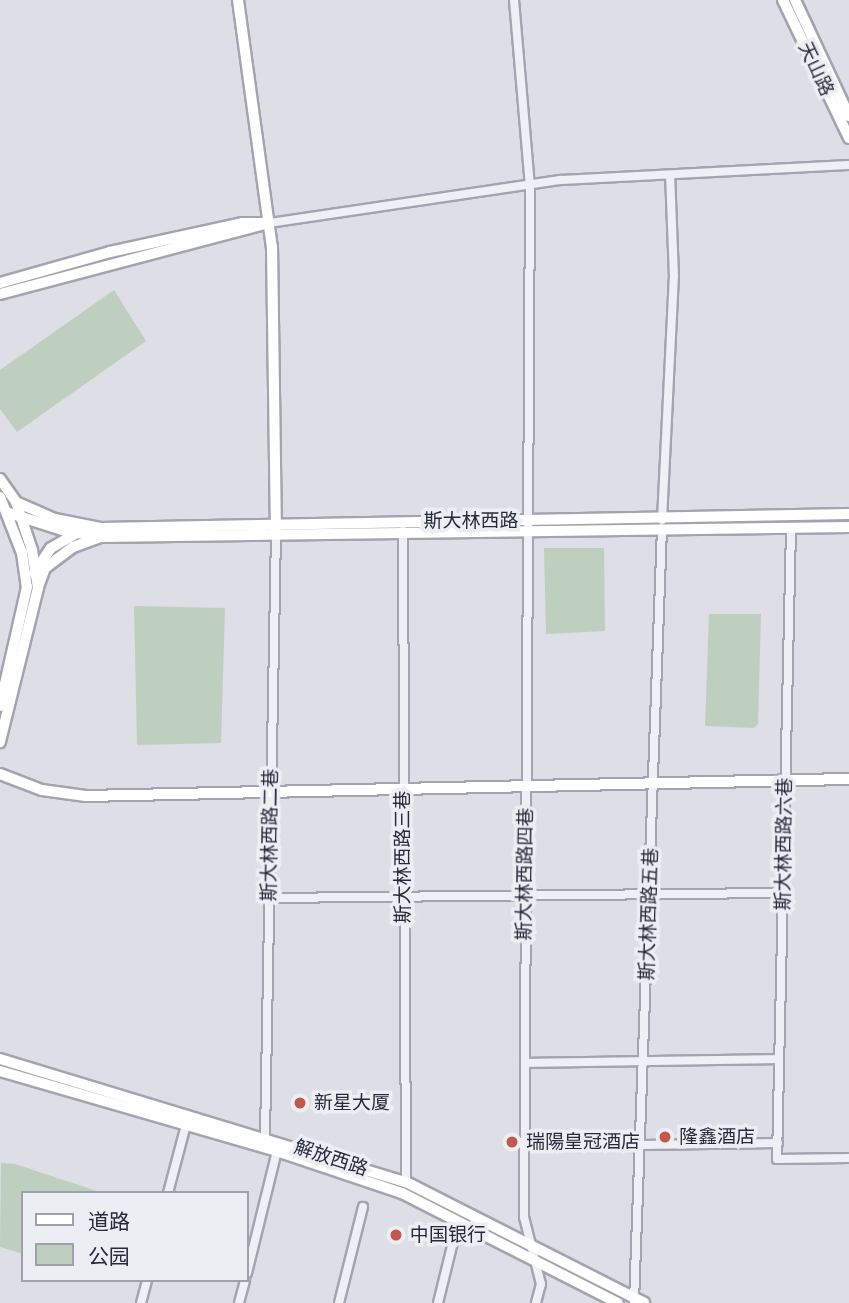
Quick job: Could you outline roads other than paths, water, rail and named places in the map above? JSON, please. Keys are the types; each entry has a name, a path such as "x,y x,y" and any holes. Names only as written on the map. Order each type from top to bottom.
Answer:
{"main road":[{"path":"238,0 269,223 276,529"},
{"name":"天山路","path":"783,0 849,138"},
{"name":"天山路","path":"795,0 849,116"},
{"path":"0,283 229,226 269,223"},
{"path":"0,294 269,223"},
{"path":"0,479 16,502 97,533"},
{"path":"0,497 14,513 35,571"},
{"path":"16,502 14,513 32,587"},
{"path":"14,513 76,533 97,533"},
{"name":"斯大林西路","path":"97,533 662,524 849,514"},
{"name":"斯大林西路","path":"662,524 849,527"},
{"name":"斯大林西路","path":"276,529 403,531 529,526"},
{"path":"0,742 35,571 51,548 76,533"},
{"path":"0,706 32,587 45,568 97,533"},
{"path":"0,774 42,790 86,796 849,779"},
{"name":"解放西路","path":"0,1059 265,1137 406,1182 531,1244 637,1301"},
{"name":"解放西路","path":"0,1071 277,1151 402,1193 535,1258 618,1303"}],"street":[{"name":"斯大林西路四巷","path":"514,0 530,185 524,1217 541,1284 536,1303"},
{"path":"269,223 530,185 849,165"},
{"name":"斯大林西路五巷","path":"637,1301 662,524 674,277 670,175"},
{"name":"斯大林西路六巷","path":"791,528 777,1159 849,1158"},
{"name":"斯大林西路二巷","path":"265,1137 276,529"},
{"name":"斯大林西路三巷","path":"403,531 402,894 406,1182"},
{"path":"268,898 524,892 783,893"},
{"path":"525,1063 779,1059"},
{"path":"169,1191 186,1125"},
{"path":"641,1145 778,1143"},
{"path":"248,1269 277,1151"},
{"path":"339,1303 363,1207"},
{"path":"438,1303 454,1238"},
{"path":"141,1303 146,1282"},
{"path":"239,1303 244,1282"}],"place":[{"name":"新星大厦","path":"300,1103"},
{"name":"隆鑫酒店","path":"665,1137"},
{"name":"瑞陽皇冠酒店","path":"512,1142"},
{"name":"中国银行","path":"396,1235"}]}
